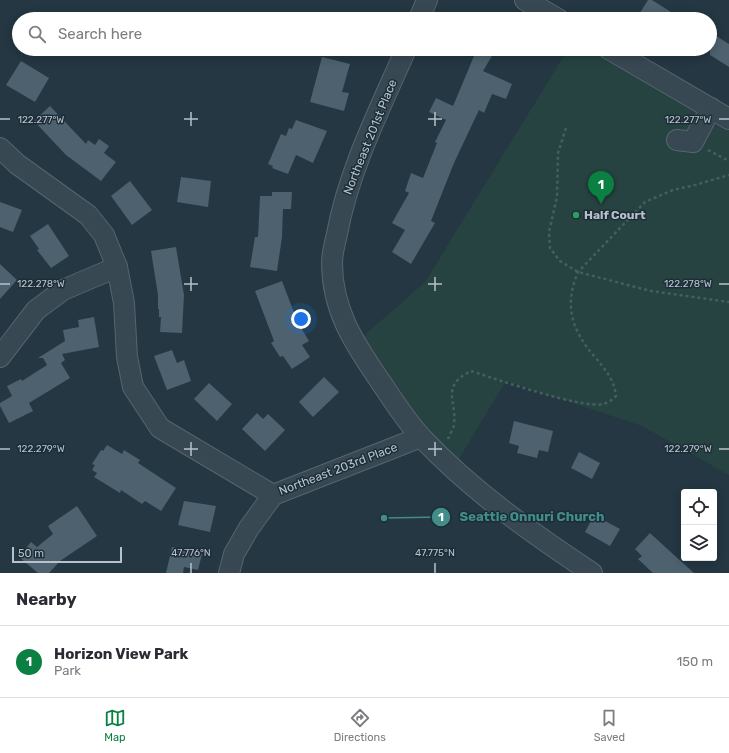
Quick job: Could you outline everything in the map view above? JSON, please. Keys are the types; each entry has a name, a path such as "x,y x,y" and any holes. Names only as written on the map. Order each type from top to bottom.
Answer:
{"street":[{"path":"421,12 427,0"},
{"path":"525,0 546,12"},
{"name":"Northeast 201st Place","path":"403,56 360,156 349,186 338,226 332,261 335,294 348,332 359,351 421,437 497,506 592,573"},
{"path":"622,56 729,119"},
{"path":"685,141 711,108"},
{"path":"0,148 17,164 88,215 104,235 117,268 124,303 127,357 133,387 160,428 273,495"},
{"path":"0,357 36,310 63,290 117,268"},
{"name":"Northeast 203rd Place","path":"228,573 234,554 249,528 273,495 421,437"}],"path":[{"path":"566,128 558,153 557,197 549,232 550,248 560,261 578,272 651,290 729,302"},
{"path":"685,141 729,161"},
{"path":"446,442 454,425 451,398 453,386 459,377 471,371 577,403 602,404 612,400 616,396 615,384 607,371 585,345 573,322 570,310 572,285 578,272 645,202 673,190 695,186 729,175"}],"green space":[{"path":"564,56 605,56 729,125 729,475 642,426 506,381 457,462 406,417 360,339 425,282"}],"building":[{"path":"648,0 652,0 671,12 640,12"},
{"path":"717,36 729,44 729,67 712,56 717,56"},
{"path":"474,56 492,56 483,71 512,84 506,99 492,94 484,113 479,110 454,163 431,221 435,223 411,264 392,252 405,230 392,223 409,193 405,191 411,173 423,178 437,143 435,142 446,120 429,112 436,98 453,106"},
{"path":"322,57 350,64 342,92 349,93 344,111 310,102"},
{"path":"21,61 49,78 35,102 6,85"},
{"path":"50,106 86,144 88,140 95,145 99,139 109,146 104,153 116,162 101,181 66,155 34,121"},
{"path":"296,120 327,131 313,163 296,155 288,174 272,168 273,166 268,164 281,134 286,136 289,128 292,129"},
{"path":"181,177 211,181 208,207 177,202"},
{"path":"130,181 152,210 132,225 111,196"},
{"path":"272,192 292,192 291,209 283,209 282,237 277,271 250,267 255,237 258,237 260,196 272,196"},
{"path":"0,202 22,210 13,232 0,227"},
{"path":"48,224 69,256 51,268 37,250 39,249 30,236"},
{"path":"176,247 184,295 182,333 160,332 161,317 159,317 158,295 151,251"},
{"path":"0,264 17,280 0,299"},
{"path":"282,281 298,323 309,341 302,345 310,357 292,369 283,356 280,357 271,343 274,341 255,291"},
{"path":"94,317 99,347 62,354 65,360 61,363 70,378 29,403 33,411 9,423 0,406 0,403 12,396 7,386 21,379 22,381 47,365 43,358 38,358 65,341 63,330 79,327 78,320"},
{"path":"172,350 177,363 184,360 191,381 167,390 154,356"},
{"path":"324,377 339,392 313,417 299,402"},
{"path":"209,383 232,404 217,421 194,399"},
{"path":"257,413 263,419 268,414 285,430 265,451 242,429"},
{"path":"514,421 553,431 548,452 539,450 537,458 517,453 519,446 509,443"},
{"path":"107,445 122,454 124,450 140,460 138,463 176,488 161,511 145,501 142,504 121,490 120,493 94,477 97,473 92,470 95,465 92,464 101,450 103,451"},
{"path":"579,452 600,463 592,479 571,468"},
{"path":"184,501 216,506 210,532 178,525"},
{"path":"77,506 97,536 60,561 49,573 38,573 19,557 31,542 37,547 53,534 48,526"},
{"path":"594,515 620,529 610,546 585,532"},
{"path":"650,533 694,573 653,573 638,559 642,556 635,549"},
{"path":"172,547 202,554 198,570 184,567 183,573 166,573"}],"place":[{"name":"Horizon View Park","path":"601,204"},
{"name":"Half Court","path":"576,215"},
{"name":"Seattle Onnuri Church","path":"384,518"}]}
